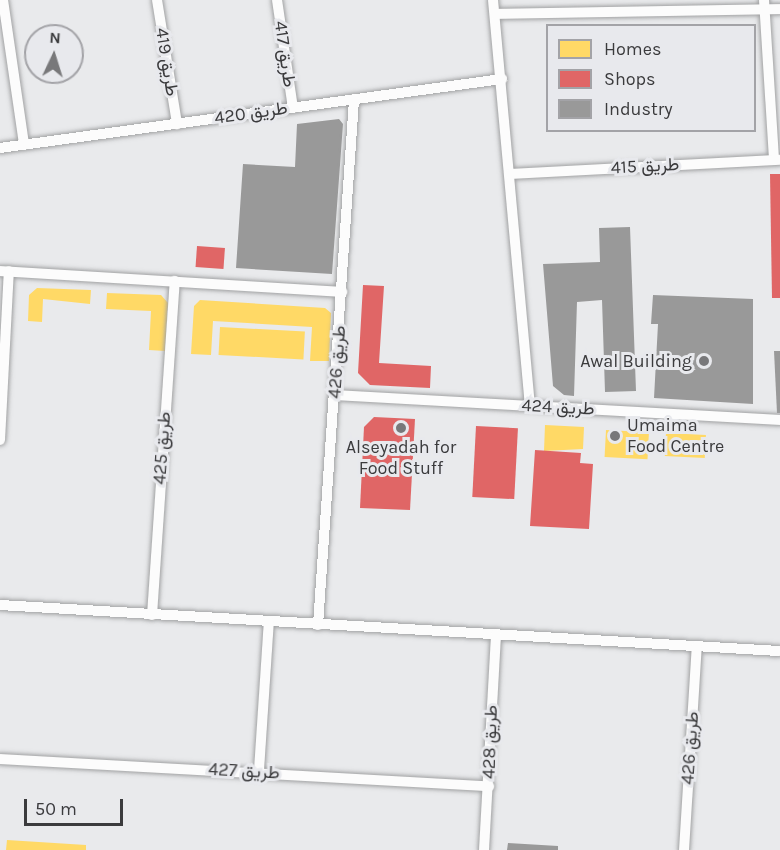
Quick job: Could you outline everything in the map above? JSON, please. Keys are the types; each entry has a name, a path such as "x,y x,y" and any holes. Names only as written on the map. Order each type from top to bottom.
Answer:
{"street":[{"path":"3,0 24,144"},
{"name":"طريق 419","path":"157,0 177,124"},
{"name":"طريق 417","path":"278,0 292,108"},
{"path":"493,0 530,405"},
{"path":"495,14 764,4 780,9"},
{"path":"764,4 777,160"},
{"name":"طريق 420","path":"0,147 502,80"},
{"name":"طريق 426","path":"318,625 354,99"},
{"name":"طريق 415","path":"510,174 777,160"},
{"path":"0,440 4,271 342,292"},
{"name":"طريق 425","path":"152,615 175,281"},
{"name":"طريق 424","path":"335,395 780,420"},
{"path":"0,605 780,651"},
{"path":"259,770 269,621"},
{"name":"طريق 428","path":"484,850 496,634"},
{"name":"طريق 426","path":"684,850 697,646"},
{"name":"طريق 427","path":"0,759 259,770 489,786"}],"building: Homes":[{"path":"37,288 91,290 90,304 43,299 42,322 28,321 29,295"},
{"path":"107,293 161,295 168,303 165,351 149,350 151,311 106,309"},
{"path":"200,300 325,308 331,313 329,361 310,361 312,327 213,321 211,355 191,354 194,306"},
{"path":"220,327 305,331 303,359 219,355"},
{"path":"545,425 584,427 583,449 544,451"},
{"path":"606,430 649,432 648,459 605,457"},
{"path":"666,433 706,435 705,458 665,456"},
{"path":"7,840 86,845 86,850 6,850"}],"building: Shops":[{"path":"770,174 780,174 780,298 772,298"},
{"path":"197,246 225,248 223,269 196,267"},
{"path":"363,285 384,286 379,363 431,366 430,388 370,385 358,373"},
{"path":"374,417 415,419 410,510 360,508 364,427"},
{"path":"476,426 518,428 514,499 472,497"},
{"path":"535,450 581,453 580,463 593,464 589,529 530,526"}],"building: Industry":[{"path":"339,119 343,124 332,274 236,268 243,164 295,167 297,124"},
{"path":"630,227 636,391 605,392 602,300 577,302 574,396 564,395 553,386 543,264 600,262 599,228"},
{"name":"Awal Building","path":"653,295 753,299 753,404 654,398 658,324 651,324"},
{"path":"774,351 780,351 780,413 777,413"},
{"path":"508,843 558,846 558,850 507,850"}],"place":[{"name":"Awal Building","path":"704,361"},
{"name":"Alseyadah for Food Stuff","path":"401,428"},
{"name":"Umaima Food Centre","path":"615,436"}]}
